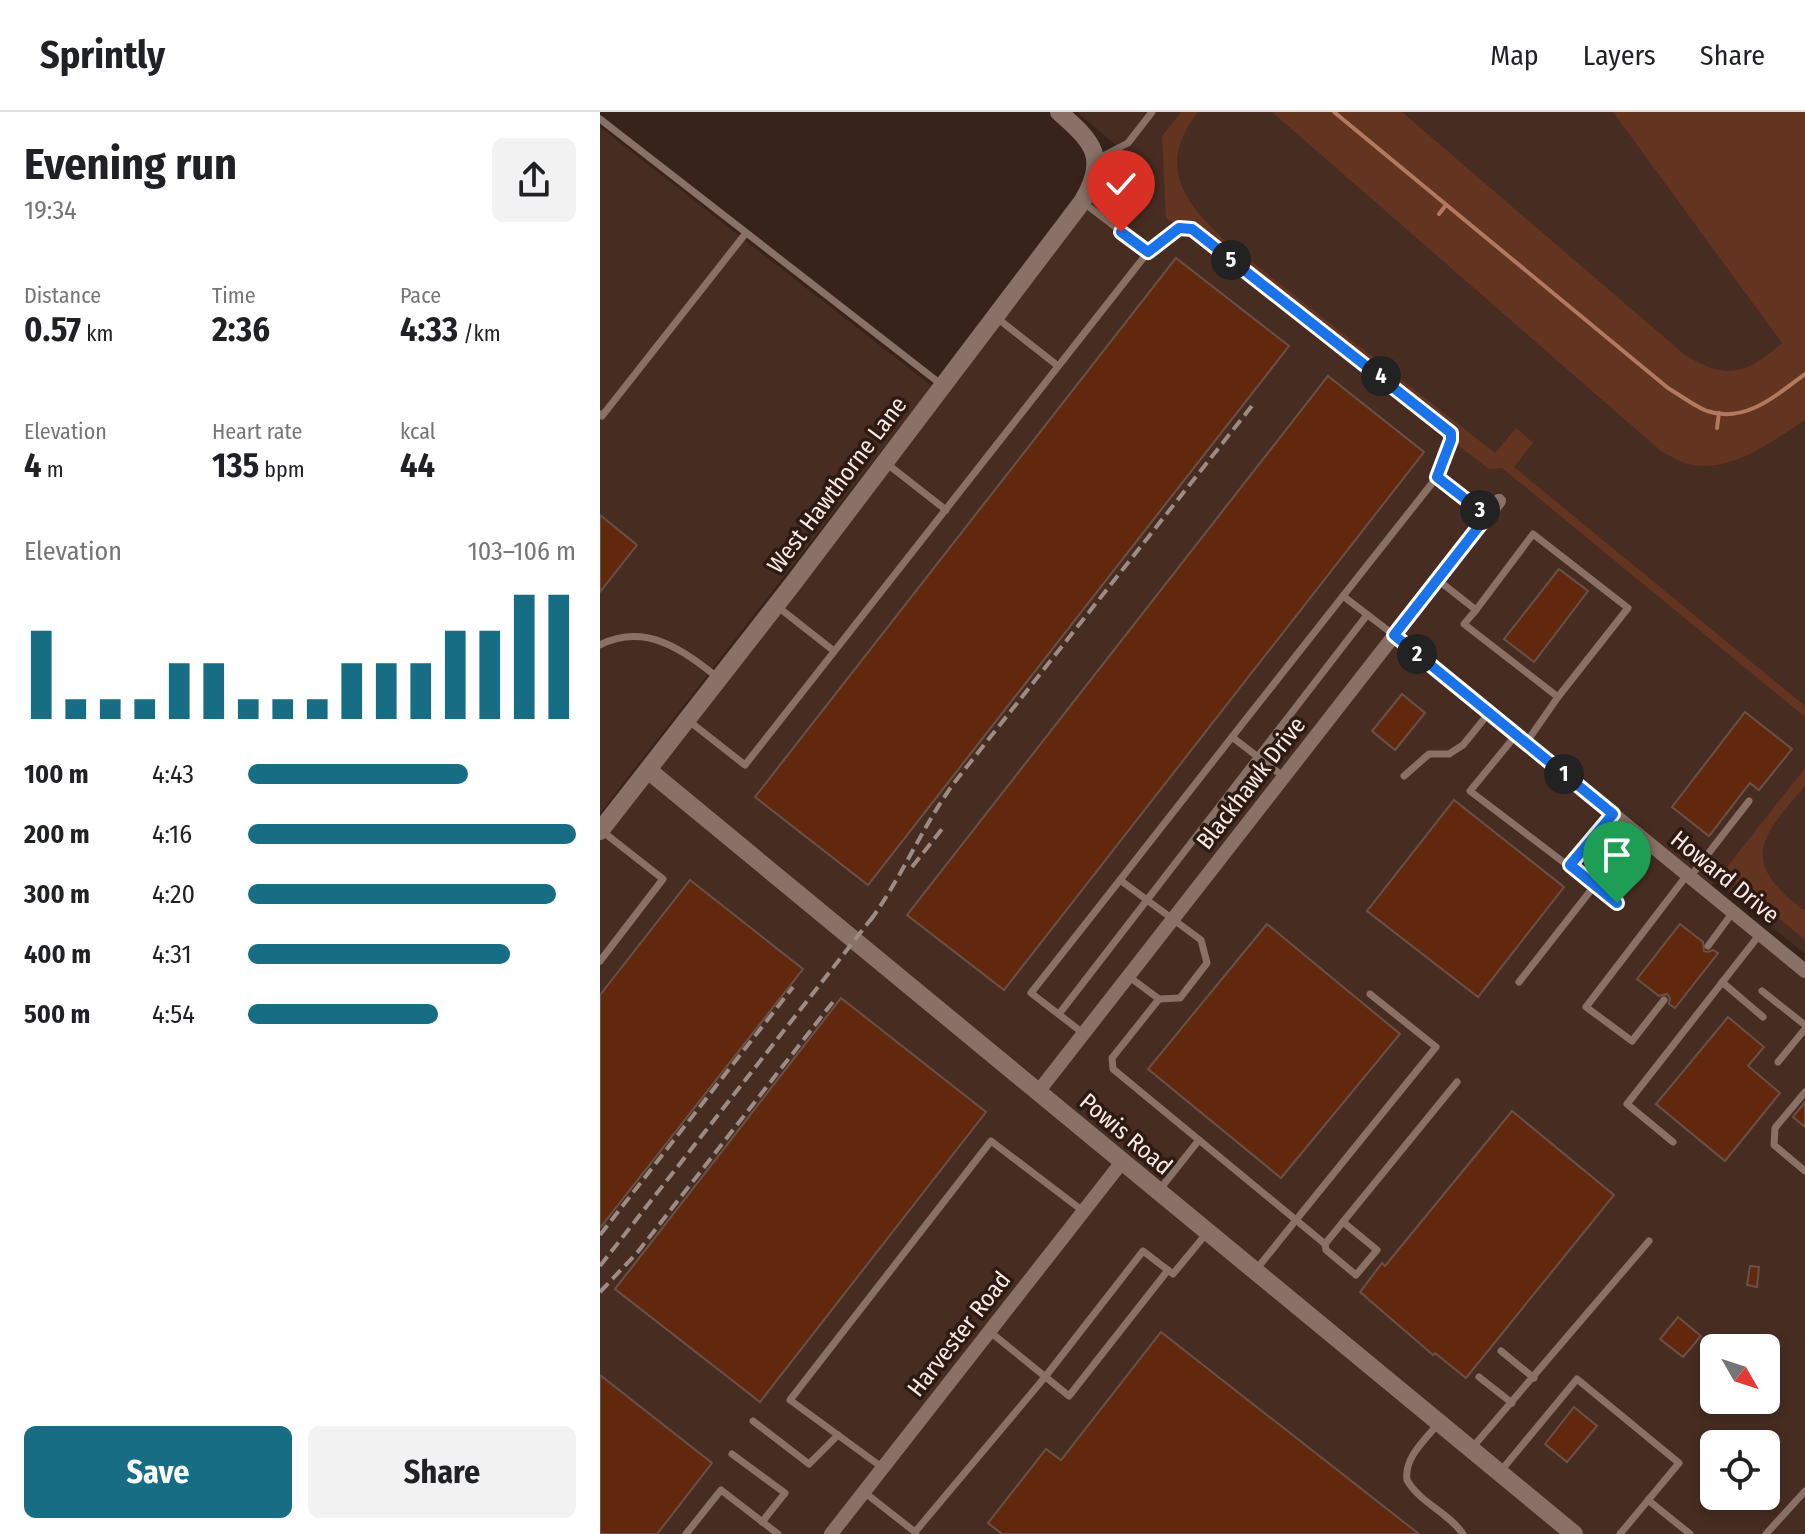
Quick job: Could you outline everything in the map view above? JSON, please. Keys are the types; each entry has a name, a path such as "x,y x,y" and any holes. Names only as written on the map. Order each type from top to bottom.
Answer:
{"street":[{"path":"1059,112 1083,134 1097,159"},
{"name":"West Hawthorne Lane","path":"600,831 1082,202 1092,186 1097,159"},
{"name":"Blackhawk Drive","path":"1038,1092 1499,501"},
{"name":"Howard Drive","path":"1394,635 1805,971"},
{"name":"Powis Road","path":"648,770 1574,1534"},
{"name":"Harvester Road","path":"831,1534 1122,1162"}],"lane":[{"path":"1097,159 1128,143 1152,112"},
{"path":"600,119 942,385"},
{"path":"1082,202 1148,252"},
{"path":"687,720 745,765 1148,252 1179,228 1192,229 1434,417 1451,433 1437,477 1031,993 1083,1033"},
{"path":"600,414 602,416 746,233"},
{"path":"994,315 1058,366"},
{"path":"884,462 946,510"},
{"path":"1437,477 1487,516"},
{"path":"1558,697 1464,624 1533,534 1628,608 1558,697 1470,791 1617,903"},
{"path":"1437,580 1476,610"},
{"path":"1343,596 1394,635"},
{"path":"776,605 834,651"},
{"path":"1059,1014 1367,615"},
{"path":"600,645 637,635 658,639 679,649 719,679"},
{"path":"1404,776 1429,754 1449,754 1463,745 1489,713"},
{"path":"1232,737 1284,777"},
{"path":"1664,1000 1632,1041 1586,1007 1749,801"},
{"path":"1570,865 1613,814"},
{"path":"600,831 663,879 600,961"},
{"path":"1120,880 1201,940 1207,963 1180,998 1159,999 1128,976"},
{"path":"1519,982 1595,885"},
{"path":"1708,946 1733,912"},
{"path":"1673,1142 1627,1104 1760,934"},
{"path":"1722,982 1763,1017"},
{"path":"1762,991 1805,1027 1778,1062"},
{"path":"1254,1271 1436,1047 1370,994"},
{"path":"1159,999 1112,1058 1111,1064 1116,1073 1325,1244 1326,1250 1356,1275 1377,1250 1343,1222"},
{"path":"1325,1244 1457,1082"},
{"path":"1805,1092 1775,1128 1774,1145 1805,1171"},
{"path":"1158,1192 1199,1140"},
{"path":"883,1468 790,1400 991,1141 1083,1211"},
{"path":"864,1492 916,1533 1045,1377 1143,1251 1173,1274 1207,1232"},
{"path":"1471,1449 1649,1241"},
{"path":"989,1331 1069,1396 1168,1270"},
{"path":"1501,1351 1534,1378"},
{"path":"1479,1377 1512,1403"},
{"path":"1499,1473 1577,1379 1679,1463 1620,1534"},
{"path":"753,1421 809,1464 838,1435"},
{"path":"1439,1423 1411,1458 1407,1466 1407,1480 1417,1493 1452,1520 1463,1534"},
{"path":"732,1454 785,1493 762,1522"},
{"path":"686,1534 721,1490 778,1534"},
{"path":"1766,1534 1805,1491"},
{"path":"1648,1500 1690,1534"}],"shaded area":[{"path":"1077,112 1805,112 1805,954 1716,882 1704,889 1805,968 1805,1534 600,1534 600,830 1129,156"},
{"path":"1181,112 1198,112 1178,150 1177,167 1181,184 1199,214 1228,243 1495,453 1516,428 1533,443 1514,467 1805,706 1805,717 1502,468 1489,469 1455,443 1455,430 1448,422 1195,226 1175,225 1166,218 1162,136"},
{"path":"1272,112 1402,112 1685,355 1725,371 1758,362 1782,343 1613,112 1805,112 1805,420 1748,455 1717,465 1685,463 1662,452"},
{"path":"600,127 932,386 600,813"},
{"path":"1805,768 1805,786 1776,821 1763,850 1764,864 1771,878 1784,894 1805,911 1805,940 1731,879 1727,867"}],"building":[{"path":"1176,258 1289,346 868,885 755,797"},
{"path":"1328,376 1424,452 1004,990 907,915"},
{"path":"600,515 637,545 600,592"},
{"path":"1559,569 1588,591 1534,662 1504,639"},
{"path":"1402,694 1425,713 1395,750 1372,731"},
{"path":"1745,712 1792,749 1759,790 1750,783 1709,836 1672,807"},
{"path":"1454,800 1564,887 1478,997 1367,911"},
{"path":"690,880 803,969 600,1228 600,995"},
{"path":"1267,924 1400,1034 1281,1178 1148,1069"},
{"path":"1680,924 1703,942 1704,951 1718,953 1675,1008 1669,1004 1667,994 1659,996 1637,979"},
{"path":"841,998 986,1112 760,1402 615,1289"},
{"path":"1728,1017 1764,1047 1748,1066 1780,1093 1725,1161 1656,1104"},
{"path":"1805,1102 1805,1127 1793,1117"},
{"path":"1512,1111 1614,1195 1466,1378 1435,1353 1433,1355 1360,1292 1382,1263 1385,1266"},
{"path":"1750,1266 1759,1267 1757,1287 1747,1285"},
{"path":"1678,1317 1700,1335 1683,1357 1660,1339"},
{"path":"1161,1332 1419,1534 1002,1534 988,1523 1046,1449 1061,1460"},
{"path":"600,1375 712,1463 657,1534 600,1534"},
{"path":"1574,1407 1597,1426 1567,1462 1545,1444"}],"waterway":[{"path":"1334,112 1668,388 1697,406 1721,414 1747,411 1772,398 1805,374"},
{"path":"1439,214 1446,205"},
{"path":"1717,428 1719,413"}],"railway":[{"path":"870,921 954,783 1255,402"},
{"path":"912,867 942,829"},
{"path":"600,1266 875,914"},
{"path":"600,1235 793,987"},
{"path":"600,1292 637,1253 836,998"}],"route":[{"path":"1121,232 1148,252 1179,228 1192,229 1451,433 1437,477 1487,516 1394,635 1613,814 1570,865 1617,903"}]}
